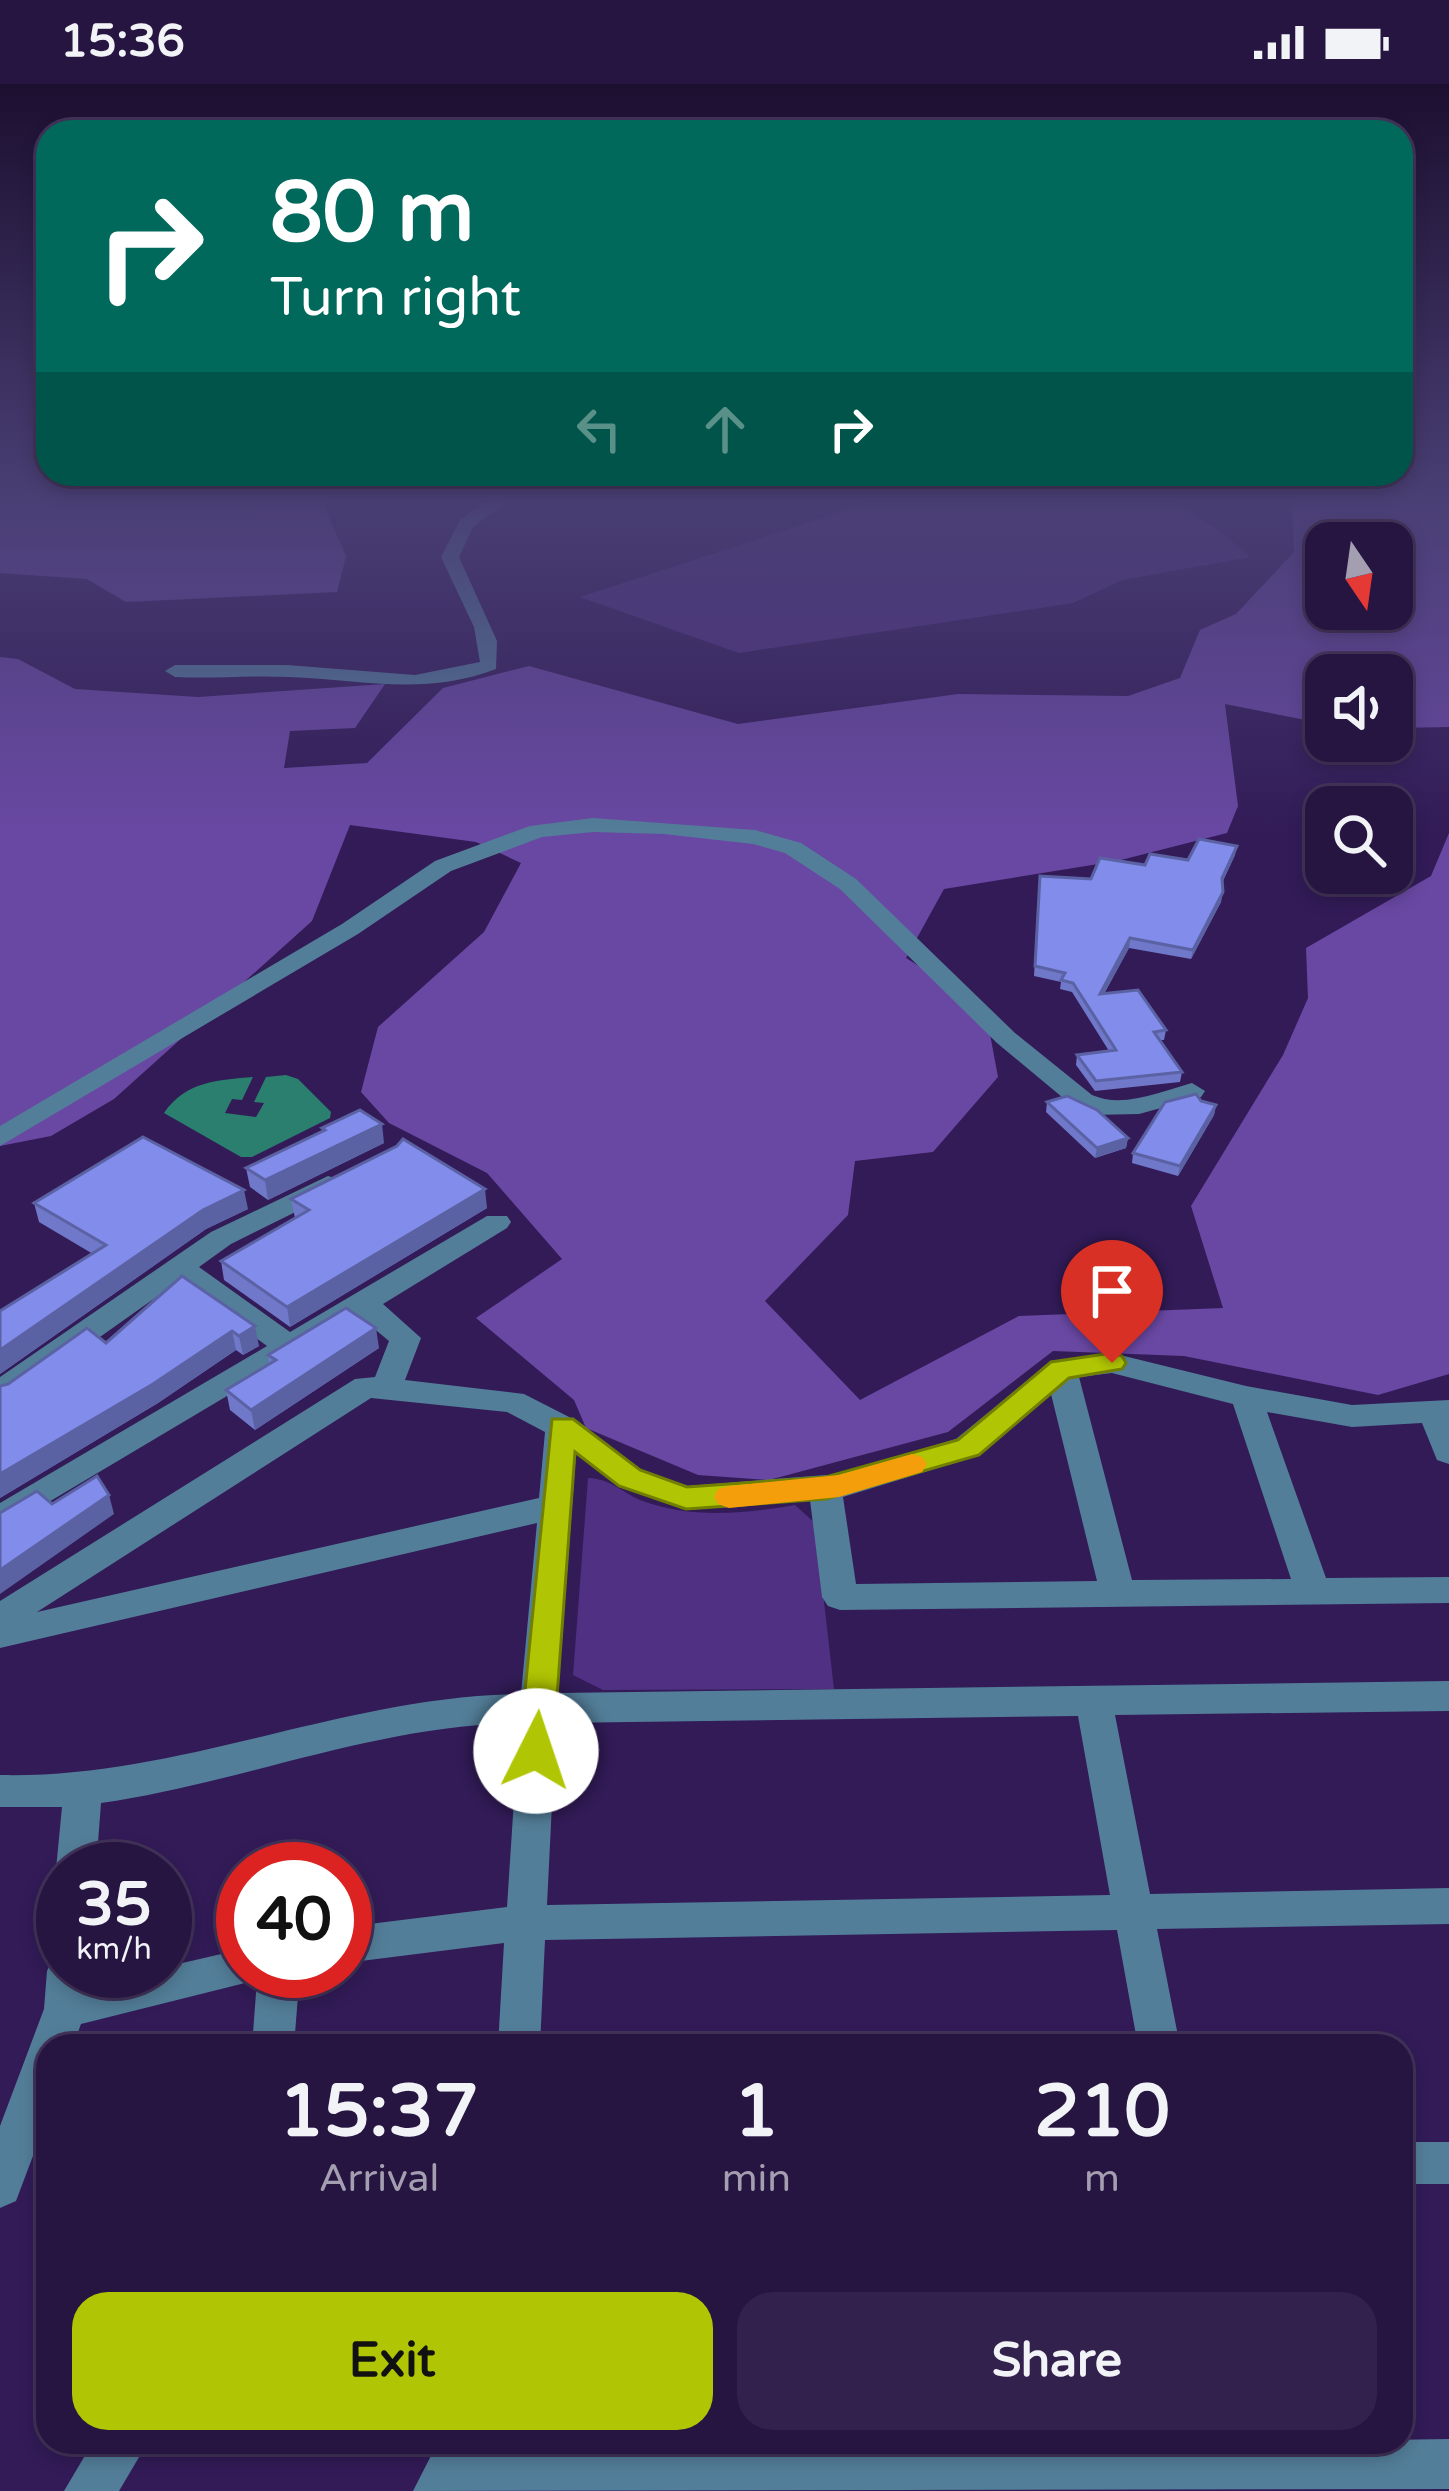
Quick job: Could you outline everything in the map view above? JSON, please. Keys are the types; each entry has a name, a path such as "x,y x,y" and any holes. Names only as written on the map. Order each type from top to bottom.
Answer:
{"street":[{"path":"175,671 285,671 415,682 448,680 489,664 493,651 489,634 474,612"},
{"path":"0,1138 350,929 442,866 538,831 593,825 754,837 793,848 848,884 1006,1038 1083,1101 1100,1109 1139,1106 1192,1091"},
{"path":"0,1392 221,1238 346,1176"},
{"path":"0,1519 497,1222"},
{"path":"179,1267 288,1346"},
{"path":"360,1301 406,1338 386,1388"},
{"path":"0,1618 366,1387 513,1402 562,1426 630,1478 686,1498 826,1488 968,1448 1061,1369 1112,1363 1246,1397 1352,1417 1442,1413 1449,1452"},
{"path":"1061,1369 1118,1594"},
{"path":"1246,1397 1313,1592"},
{"path":"520,2034 538,1709 562,1426"},
{"path":"826,1488 840,1597 1449,1590"},
{"path":"0,1634 555,1507"},
{"path":"0,1791 82,1793 149,1783 414,1718 481,1709 1449,1696"},
{"path":"1094,1701 1157,2034"},
{"path":"78,1842 82,1793"},
{"path":"372,1942 525,1922 1449,1906"},
{"path":"61,2009 216,1973"},
{"path":"273,2034 276,1998"},
{"path":"0,2186 36,2088"},
{"path":"1413,2163 1449,2163"},
{"path":"89,2491 115,2454"},
{"path":"449,2471 1449,2464"}],"shaded area":[{"path":"624,612 1011,612 739,653"},
{"path":"1238,612 1305,612 1305,630 1413,630 1413,612 1449,612 1449,727 1413,728 1413,654 1305,654 1305,720 1225,704 1238,806 1227,833 1117,861 944,889 906,958 985,1007 998,1077 933,1152 855,1161 848,1215 765,1301 860,1400 1019,1316 1223,1308 1191,1206 1283,1055 1308,998 1306,948 1400,894 1413,894 1413,886 1431,876 1449,833 1449,1374 1378,1395 1184,1356 1053,1351 948,1432 769,1480 698,1475 586,1428 574,1400 476,1318 562,1259 487,1173 389,1123 361,1092 378,1027 484,932 521,863 476,842 350,825 312,921 114,1099 51,1136 0,1146 0,657 18,659 75,689 198,697 385,684 355,728 290,731 284,768 367,763 443,688 529,666 738,724 958,694 1128,696 1180,678 1200,630"},
{"path":"253,1077 242,1100 232,1099 225,1113 256,1117 264,1103 254,1102 266,1077 298,1079 331,1112 330,1118 252,1157 241,1157 164,1113 193,1088"},
{"path":"588,1478 678,1510 737,1512 795,1505 815,1523 834,1689 603,1690 573,1675"}],"building":[{"path":"1199,839 1237,846 1222,878 1223,892 1193,950 1130,938 1100,994 1138,990 1166,1030 1154,1032 1182,1072 1096,1081 1077,1055 1116,1050 1073,983 1061,980 1065,973 1035,966 1040,876 1091,879 1100,858 1145,865 1150,854 1188,860"},
{"path":"1196,1094 1201,1101 1216,1105 1180,1166 1133,1153 1165,1102"},
{"path":"1067,1096 1097,1110 1128,1138 1097,1148 1047,1102"},
{"path":"360,1110 382,1124 265,1180 246,1168 325,1130 322,1128"},
{"path":"143,1137 244,1190 203,1210 0,1350 0,1311 106,1245 34,1203"},
{"path":"403,1139 485,1189 287,1307 221,1261 309,1210 291,1199"},
{"path":"182,1276 255,1326 239,1336 232,1331 153,1384 0,1474 0,1386 87,1328 106,1343"},
{"path":"346,1308 376,1328 251,1410 226,1390 276,1360 268,1355"},
{"path":"97,1476 109,1495 0,1570 0,1513 37,1491 52,1504"}],"slow traffic":[{"path":"729,1497 839,1486 912,1464"}],"route":[{"path":"536,1751 562,1426 630,1478 686,1498 826,1488 968,1448 1061,1369 1112,1363"}]}
